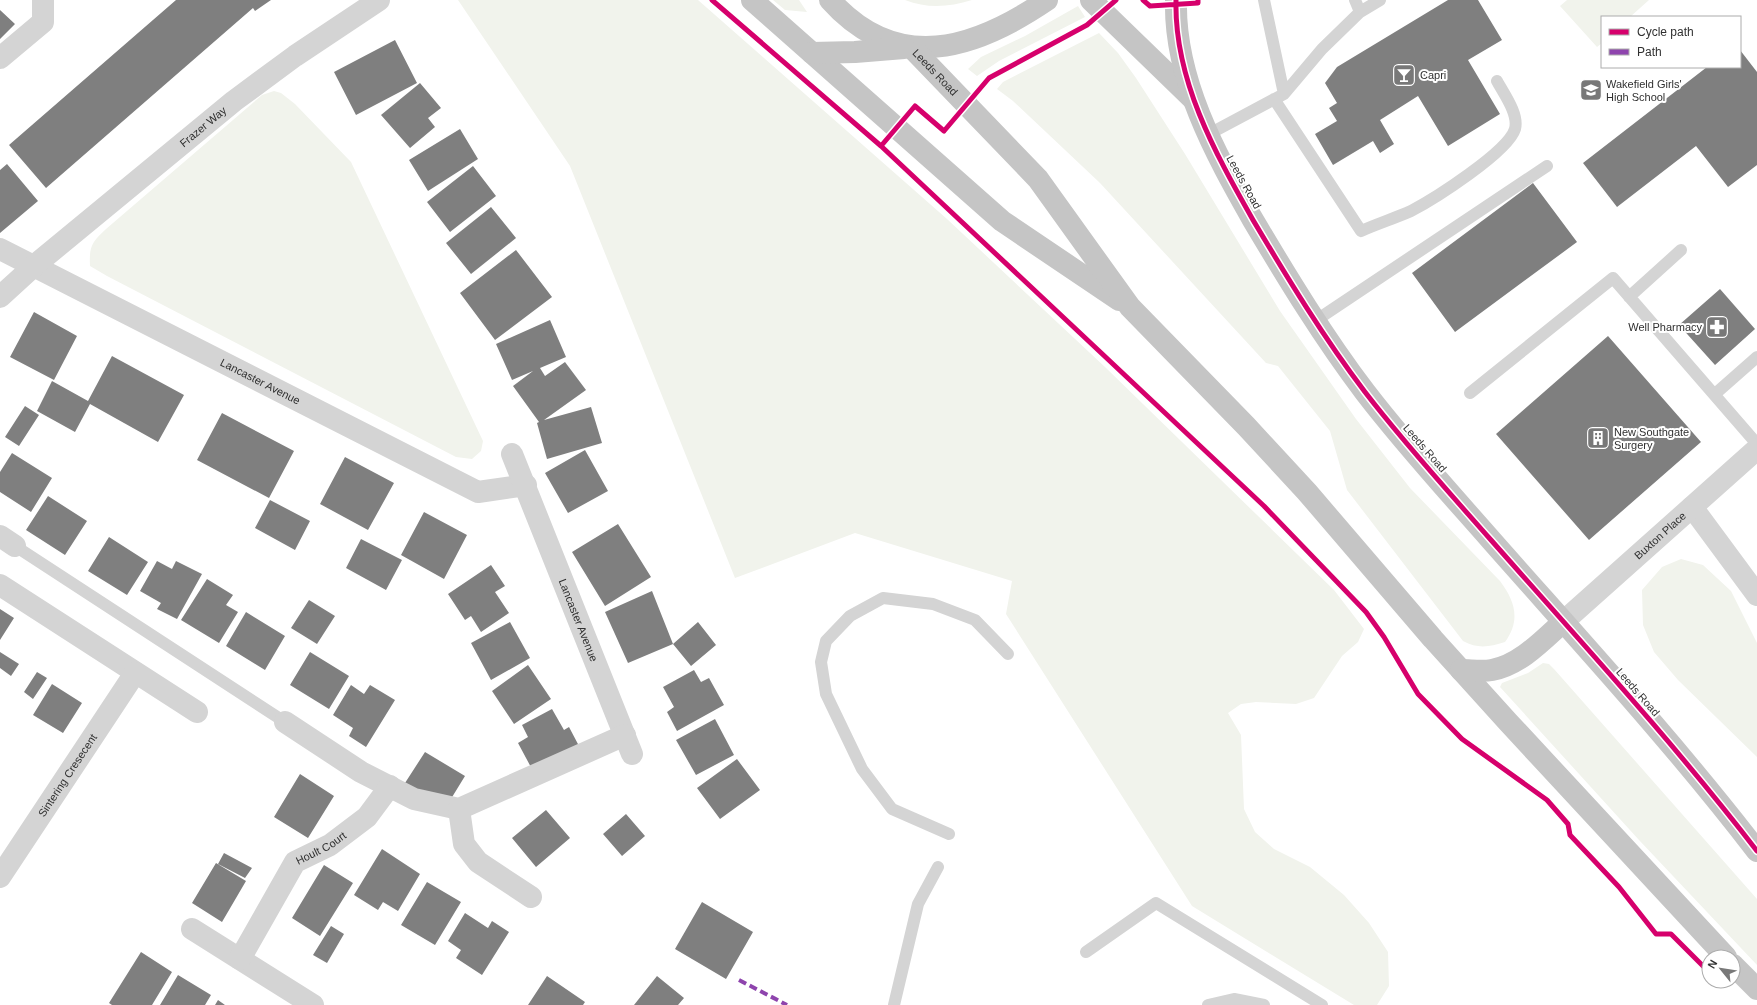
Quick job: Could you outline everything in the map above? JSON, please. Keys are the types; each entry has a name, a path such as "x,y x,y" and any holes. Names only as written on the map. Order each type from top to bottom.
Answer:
{"highway":[{"path":"752,0 1002,221 1130,307"},
{"path":"830,0 854,23 888,41 911,47"},
{"path":"812,53 934,47 982,37 1006,25 1047,0"},
{"path":"1091,0 1195,100"},
{"name":"Leeds Road","path":"1176,0 1177,33 1181,54 1195,100 1209,134 1241,198 1315,320 1382,413 1698,777 1757,851"},
{"name":"Leeds Road","path":"911,47 1038,179 1130,307 1246,426 1307,492 1461,670 1719,949"},
{"path":"1461,670 1492,670 1509,664 1540,643 1564,622"},
{"path":"1741,973 1757,989"}],"street":[{"path":"0,58 43,22 43,0"},
{"name":"Frazer Way","path":"0,296 35,265 234,101 295,56 379,0"},
{"name":"Lancaster Avenue","path":"0,249 35,265 478,492 526,485"},
{"name":"Buxton Place","path":"1564,622 1757,449"},
{"name":"Lancaster Avenue","path":"459,809 628,744 526,485 512,454"},
{"path":"1692,508 1757,595"},
{"path":"0,584 197,712"},
{"name":"Sintering Cresecent","path":"0,877 135,673"},
{"path":"285,722 361,772 414,799 459,809 464,844 478,862 531,897"},
{"name":"Hoult Court","path":"240,959 295,862 330,846 368,817 390,786"},
{"path":"192,929 313,1005"}],"lane":[{"path":"1264,0 1279,96 1361,231 1412,210 1471,173 1508,142 1515,128 1514,115 1497,81"},
{"path":"1355,0 1360,12"},
{"path":"1209,134 1279,96 1322,49 1360,12 1380,0"},
{"path":"1315,320 1547,166"},
{"path":"1630,297 1682,250"},
{"path":"1470,393 1613,278 1757,444"},
{"path":"1715,394 1757,357"},
{"path":"7,541 285,722"},
{"path":"949,834 892,809 862,769 826,694 821,662 826,641 850,616 883,598 932,604 975,620 1008,654"},
{"path":"894,1005 918,904 938,867"},
{"path":"1086,952 1156,903 1322,1005"},
{"path":"1208,1005 1234,999 1264,1005"}],"shaded area":[{"path":"458,0 698,0 947,219 1105,367 1334,590 1364,629 1358,642 1342,656 1314,698 1296,704 1256,702 1241,704 1228,713 1241,735 1244,809 1255,832 1274,849 1310,867 1344,895 1369,923 1388,952 1389,986 1377,1005 1354,1005 1192,906 1006,614 1012,581 855,533 735,578 570,166"},
{"path":"773,0 799,0 807,12 785,10"},
{"path":"905,0 972,0 955,4 930,6"},
{"path":"1567,0 1649,0 1631,16 1601,16 1601,44 1597,47 1560,6"},
{"path":"1078,6 1085,17 999,61 977,76 968,69 981,57 1025,36"},
{"path":"1099,33 1118,53 1136,78 1185,154 1280,311 1356,419 1410,488 1505,588 1512,603 1514,618 1510,634 1505,642 1494,645 1479,646 1468,644 1463,641 1347,490 1330,431 1278,366 1266,363 1100,183 1013,101 997,89 1003,82"},
{"path":"274,91 281,93 295,104 351,162 483,441 481,451 472,459 456,457 90,266 92,245 106,229 262,95"},
{"path":"1681,559 1703,565 1731,591 1757,643 1757,757 1678,680 1654,652 1643,625 1642,590 1662,567"},
{"path":"1543,663 1549,664 1554,669 1757,899 1757,965 1639,840 1500,687 1502,683 1528,673"}],"building":[{"path":"176,0 271,0 255,11 253,8 46,188 9,145"},
{"name":"Capri","path":"1448,0 1478,0 1502,40 1468,60 1500,114 1448,146 1418,96 1380,120 1394,144 1380,153 1373,141 1333,165 1315,134 1337,121 1329,108 1337,103 1325,83 1337,67"},
{"path":"0,10 15,24 0,39"},
{"path":"395,40 417,83 356,115 334,72"},
{"path":"1741,51 1757,72 1757,165 1728,187 1696,146 1617,207 1583,163 1706,68 1741,68"},
{"path":"420,83 441,108 428,118 435,127 410,148 381,115"},
{"path":"460,129 478,159 428,191 409,160"},
{"path":"7,164 38,201 0,233 0,170"},
{"path":"473,166 496,196 450,232 427,202"},
{"path":"1533,183 1577,242 1455,332 1412,273"},
{"path":"491,207 516,238 471,274 446,243"},
{"path":"516,250 552,297 495,340 460,293"},
{"name":"Well Pharmacy","path":"1720,289 1755,329 1715,365 1679,325"},
{"path":"34,312 77,336 54,380 10,357"},
{"path":"550,320 566,357 540,368 545,376 565,362 586,390 544,420 591,407 602,443 547,459 537,423 539,422 513,386 533,371 512,380 496,344"},
{"name":"New Southgate Surgery","path":"1608,336 1701,442 1589,540 1496,434"},
{"path":"112,356 184,395 158,442 90,404 75,432 37,411 52,381 88,401"},
{"path":"25,406 39,415 19,446 5,437"},
{"path":"222,413 294,451 269,498 197,460"},
{"path":"585,450 608,491 568,513 545,473"},
{"path":"12,453 52,478 31,512 0,492 0,472"},
{"path":"345,457 394,483 368,530 320,504"},
{"path":"48,496 87,521 65,555 26,530"},
{"path":"270,500 310,521 295,550 255,528"},
{"path":"424,512 467,535 444,579 401,555"},
{"path":"618,524 651,577 605,606 572,552"},
{"path":"109,537 148,562 127,595 88,571"},
{"path":"361,539 402,560 386,590 346,568"},
{"path":"157,561 172,569 176,561 202,574 177,619 157,609 161,603 140,591"},
{"path":"491,565 505,586 495,592 509,613 481,632 471,616 465,620 448,594"},
{"path":"207,579 233,595 226,605 238,612 219,643 181,620"},
{"path":"652,591 673,644 628,663 605,612"},
{"path":"309,600 335,616 317,644 291,628"},
{"path":"0,609 14,618 0,640"},
{"path":"246,612 285,636 265,670 226,646"},
{"path":"510,622 530,658 491,680 471,643"},
{"path":"698,622 716,645 691,666 673,644"},
{"path":"0,652 19,664 11,676 0,668"},
{"path":"310,652 349,676 329,709 290,685"},
{"path":"528,665 551,699 514,724 492,691"},
{"path":"694,670 701,682 709,678 724,705 677,731 667,712 674,707 663,687"},
{"path":"37,672 47,678 33,699 24,692"},
{"path":"52,684 82,703 63,733 33,715"},
{"path":"351,685 364,694 370,685 395,700 366,747 349,736 353,728 333,715"},
{"path":"552,709 564,730 569,727 579,746 533,771 518,743 528,737 522,725"},
{"path":"715,719 734,755 696,775 676,740"},
{"path":"425,752 465,776 446,807 405,783"},
{"path":"737,759 760,790 720,819 697,788"},
{"path":"300,774 334,796 308,838 274,817"},
{"path":"546,810 570,838 536,867 512,838"},
{"path":"626,814 645,836 622,856 603,834"},
{"path":"382,849 420,874 398,911 383,902 378,910 354,895"},
{"path":"224,853 252,868 245,878 218,864"},
{"path":"216,863 246,881 222,922 192,903"},
{"path":"324,865 353,883 320,936 292,918"},
{"path":"427,882 461,902 435,945 401,925"},
{"path":"702,902 753,932 726,979 675,949"},
{"path":"465,913 488,928 492,921 509,932 482,975 456,958 461,950 448,941"},
{"path":"331,926 344,934 327,963 313,955"},
{"path":"141,952 172,972 152,1005 112,1005 109,1003"},
{"path":"178,975 211,995 205,1005 160,1005"},
{"path":"547,976 585,1002 583,1005 528,1005"},
{"path":"657,976 684,998 678,1005 634,1005"},
{"path":"218,1000 225,1005 215,1005"}],"marked path":[{"path":"739,980 787,1005"}],"cycle path":[{"path":"712,0 881,146 1264,506 1366,612 1384,637 1418,694 1462,739 1547,800 1568,824 1570,835 1619,887 1656,934 1671,934 1701,964"},
{"path":"881,146 915,106 944,131 989,78 1087,25 1116,0"},
{"path":"1143,0 1150,6 1198,3 1198,0"},
{"path":"1176,0 1177,29 1189,87 1211,142 1253,220 1335,351 1365,392 1411,448 1660,732 1757,851"}],"place":[{"name":"Capri","path":"1404,75"},
{"name":"Wakefield Girls' High School","path":"1591,90"},
{"name":"Well Pharmacy","path":"1717,327"},
{"name":"New Southgate Surgery","path":"1598,438"}]}
